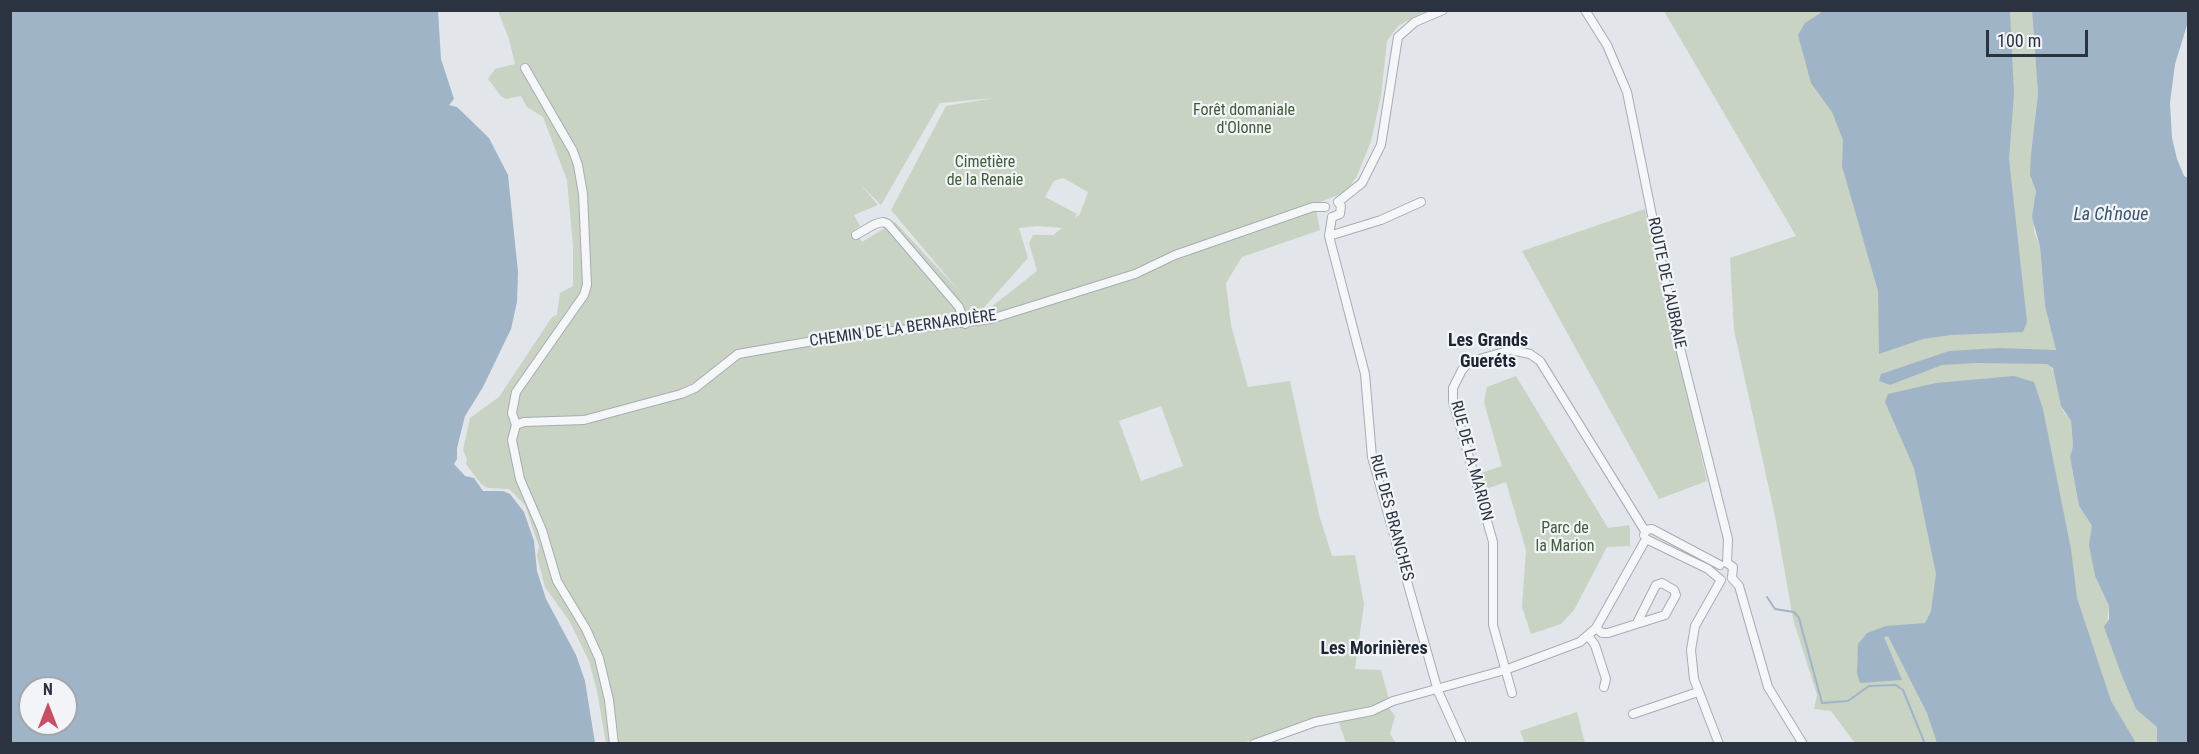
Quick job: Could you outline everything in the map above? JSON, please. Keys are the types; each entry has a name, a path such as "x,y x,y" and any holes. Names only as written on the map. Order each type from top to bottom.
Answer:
{"street":[{"path":"1338,202 1342,210 1340,214 1332,217 1328,215 1325,207 1333,201 1338,202 1362,183 1381,145 1398,37 1414,22 1443,10"},
{"name":"ROUTE DE L'AUBRAIE","path":"1585,10 1607,45 1627,92 1674,324 1728,539 1723,564"},
{"path":"525,68 573,151 578,165 583,194 587,280 584,295 516,392 512,413 516,425 512,440 520,479 542,530 557,581 586,629 598,658 609,700 614,744"},
{"path":"1329,236 1381,220 1421,202"},
{"name":"CHEMIN DE LA BERNARDIÈRE","path":"516,425 524,422 584,420 681,394 694,388 738,354 819,340 965,324 1007,315 1135,274 1199,246 1313,207 1325,207"},
{"name":"RUE DES BRANCHES","path":"1332,217 1329,236 1365,374 1372,457 1438,691 1462,744"},
{"path":"856,235 875,224 883,222 888,224 959,307 965,324"},
{"name":"RUE DE LA MARION","path":"1512,693 1493,624 1493,542 1453,401 1456,378 1469,362 1511,350 1530,354 1540,361 1648,533"},
{"path":"1648,533 1723,564 1734,570 1732,578"},
{"path":"1648,533 1719,577 1732,578 1739,586 1768,687 1803,744"},
{"path":"1254,744 1315,722 1364,714 1393,701 1438,691 1505,670 1589,637 1648,533"},
{"path":"1719,744 1698,692 1692,669 1692,640 1699,617 1723,564"},
{"path":"1596,628 1602,633 1608,633 1637,624 1665,615 1676,595 1674,590 1662,583 1656,585 1637,624"},
{"path":"1589,637 1595,645 1606,679 1604,687"},
{"path":"1633,714 1698,692"}],"green space":[{"path":"498,11 1432,11 1422,13 1398,26 1387,41 1381,96 1371,141 1357,176 1346,192 1315,204 1320,230 1242,257 1226,283 1231,325 1248,387 1290,381 1319,515 1332,556 1355,555 1364,604 1355,669 1381,670 1389,700 1380,706 1362,711 1325,715 1240,744 606,743 589,661 570,622 545,587 537,556 539,547 525,505 509,489 488,488 481,484 466,464 467,459 463,450 470,418 499,397 552,317 557,315 560,293 573,286 573,246 567,180 543,117 527,107 521,96 506,99 501,96 488,79 495,69 515,64 509,39","holes":["994,98 946,106 891,210 960,292 895,222 862,242 854,230 860,226 854,215 878,205 860,184 881,205 940,103","1063,178 1088,192 1080,214 1074,219 1077,214 1045,197 1054,181","1037,226 1062,228 1053,235 1033,235 1029,243 1037,271 981,315 980,312 1028,258 1019,228","1161,406 1183,466 1141,481 1119,421"]},
{"path":"1664,11 2032,11 2038,94 2031,153 2031,179 2036,185 2034,232 2040,247 2045,306 2056,348 2050,365 2055,374 2063,411 2071,421 2073,446 2070,457 2079,506 2092,526 2095,576 2109,606 2107,624 2157,726 2157,743 1855,743 1831,711 1814,709 1817,695 1793,619 1775,516 1734,330 1730,258 1796,236"},
{"path":"1645,209 1707,481 1659,499 1522,251"},
{"name":"Parc de la Marion","path":"1516,376 1608,528 1629,525 1630,530 1630,546 1607,547 1574,610 1561,624 1531,634 1522,607 1526,550 1506,482 1483,490 1478,474 1502,466 1484,402 1487,387"},
{"path":"1389,708 1395,716 1390,734 1396,743 1346,743 1339,723 1342,720"},
{"path":"1577,712 1585,743 1520,743 1530,739 1524,741 1520,731"}],"water":[{"path":"1825,10 2010,11 2014,94 2009,159 2027,322 2023,332 1951,335 1923,339 1879,354 1878,291 1842,166 1843,140 1832,112 1811,83 1798,35 1805,23"},
{"path":"10,11 438,11 441,59 454,99 449,105 457,107 489,138 508,175 518,272 517,302 511,329 483,387 465,416 457,448 457,459 454,464 465,476 474,478 483,491 503,491 510,494 524,512 534,541 537,571 546,599 576,655 585,681 595,743 11,743"},
{"name":"La Ch'noue","path":"2032,11 2188,11 2188,22 2175,64 2170,103 2172,138 2177,159 2184,176 2188,178 2188,743 2157,743 2157,727 2136,709 2104,627 2109,619 2109,606 2095,576 2089,545 2092,526 2079,506 2070,457 2073,446 2071,421 2061,406 2053,368 2047,364 1942,365 1890,385 1879,381 1881,374 1949,351 1998,348 2056,350 2045,306 2040,247 2032,217 2036,191 2030,175 2031,153 2038,94"},
{"path":"2014,376 2034,382 2043,409 2071,549 2077,598 2111,701 2136,743 1937,743 1927,713 1888,636 1884,637 1902,680 1860,683 1857,673 1858,644 1867,633 1886,626 1925,623 1931,611 1936,574 1914,468 1885,402 1888,394 1936,383"}],"waterway":[{"path":"1767,597 1775,609 1794,612 1799,618 1822,703 1848,701 1869,686 1896,685 1903,690 1925,744"}],"district":[{"name":"Les Grands Gueréts","path":"1488,351"},
{"name":"Les Morinières","path":"1374,649"}],"park label":[{"name":"Forêt domaniale d'Olonne","path":"1244,120"},
{"name":"Cimetière de la Renaie","path":"985,172"}]}
